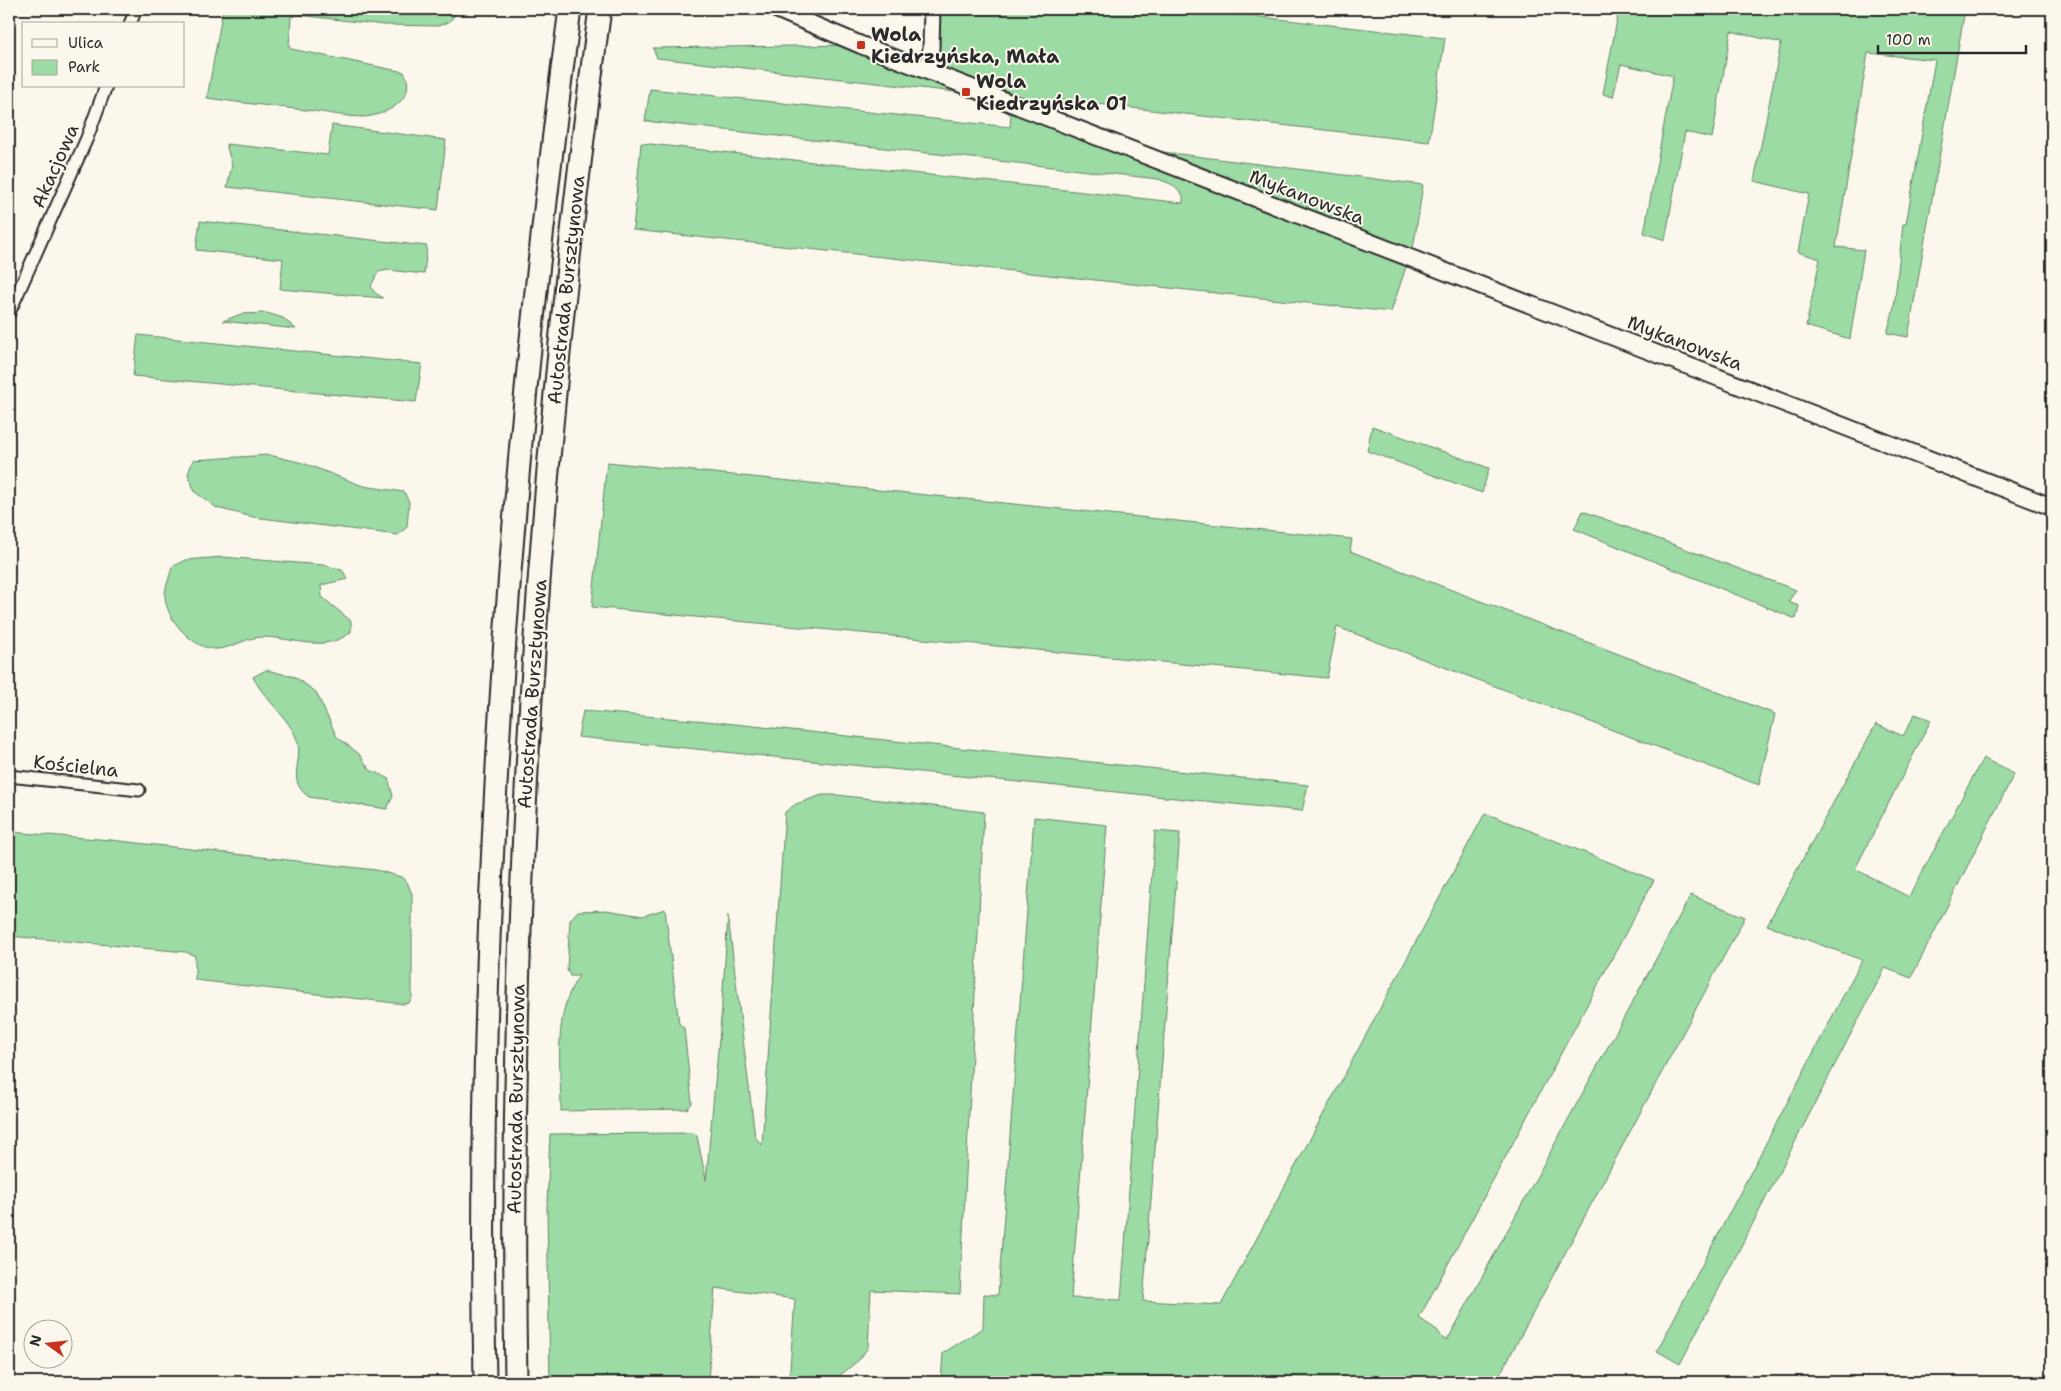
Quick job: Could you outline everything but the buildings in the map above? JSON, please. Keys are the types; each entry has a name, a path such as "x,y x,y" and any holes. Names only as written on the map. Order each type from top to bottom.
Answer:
{"highway":[{"name":"Autostrada Bursztynowa","path":"486,1382 484,1289 485,1077 490,905 503,664 527,370 570,9"},
{"name":"Autostrada Bursztynowa","path":"516,1382 514,1260 516,1016 533,659 562,318 600,9"}],"main road":[{"name":"Mykanowska","path":"776,9 927,71 2052,507"}],"street":[{"path":"131,22 136,9"},
{"path":"927,71 931,48 932,9"},
{"name":"Akacjowa","path":"9,313 87,138 105,88"},
{"name":"Kościelna","path":"9,776 139,790"}],"green space":[{"path":"223,9 460,9 449,22 438,26 384,25 298,15 291,17 289,45 291,49 404,72 407,90 403,98 390,109 372,116 363,117 207,98"},
{"path":"932,9 1190,9 1445,38 1429,142 1063,100 1051,107 1048,117 1124,147 1423,185 1414,243 1391,312 633,230 641,143 1183,203 1183,195 1171,184 1158,179 645,121 650,89 1010,127 1011,115 1001,108 955,92 657,58 653,48 861,45 927,70"},
{"path":"1619,9 1965,9 1908,337 1887,333 1894,308 1903,224 1906,224 1935,60 1868,53 1836,247 1864,250 1850,339 1806,326 1820,259 1798,252 1809,194 1754,181 1781,43 1731,31 1712,138 1685,132 1665,240 1644,233 1673,76 1621,64 1613,97 1603,94"},
{"path":"332,125 446,140 438,210 227,187 232,165 226,144 328,155"},
{"path":"200,221 427,246 424,274 388,270 378,272 371,286 374,292 383,298 280,289 283,259 196,250"},
{"path":"267,313 283,318 296,329 223,321 241,314"},
{"path":"138,335 422,364 416,402 133,376"},
{"path":"1372,426 1489,468 1482,493 1367,451"},
{"path":"269,455 303,463 363,486 404,492 409,502 407,527 398,535 253,517 217,508 195,492 188,474 193,460"},
{"path":"607,462 1352,539 1350,551 1775,714 1759,785 1337,627 1327,678 592,607"},
{"path":"1583,511 1796,590 1788,602 1799,606 1796,619 1574,529"},
{"path":"222,557 323,565 342,570 348,579 321,585 322,597 351,621 351,632 341,639 319,643 256,637 218,649 199,644 182,631 169,612 166,602 166,587 172,567 186,560"},
{"path":"266,670 295,677 316,692 337,737 359,754 370,770 388,778 393,796 387,809 309,797 302,791 297,777 299,748 294,732 263,693 253,677"},
{"path":"583,711 706,721 1308,785 1302,811 578,737"},
{"path":"1915,714 1931,720 1855,869 1909,897 1983,758 2014,774 1911,978 1885,968 1680,1364 1657,1351 1862,960 1767,925 1876,724 1903,736"},
{"path":"822,795 837,795 984,812 960,1294 871,1290 868,1347 860,1359 832,1382 789,1382 795,1299 715,1288 708,1382 550,1382 547,1207 550,1134 694,1133 697,1136 706,1180 728,916 755,1137 762,1145 785,812 796,804"},
{"path":"1485,813 1654,880 1419,1318 1437,1330 1444,1340 1448,1339 1691,895 1745,917 1496,1382 941,1382 943,1353 983,1328 984,1294 998,1295 1034,817 1107,825 1071,1298 1121,1300 1155,831 1180,833 1143,1301 1221,1305"},
{"path":"9,832 111,840 376,870 401,877 407,882 412,894 412,997 409,1003 404,1004 195,980 195,956 186,952 9,936"},
{"path":"665,909 679,1024 684,1028 692,1103 687,1109 561,1111 561,1024 570,991 579,976 570,976 567,970 570,920 578,911 606,910 643,916"}],"place":[{"name":"Wola Kiedrzyńska, Mała","path":"861,45"},
{"name":"Wola Kiedrzyńska 01","path":"966,92"}]}
